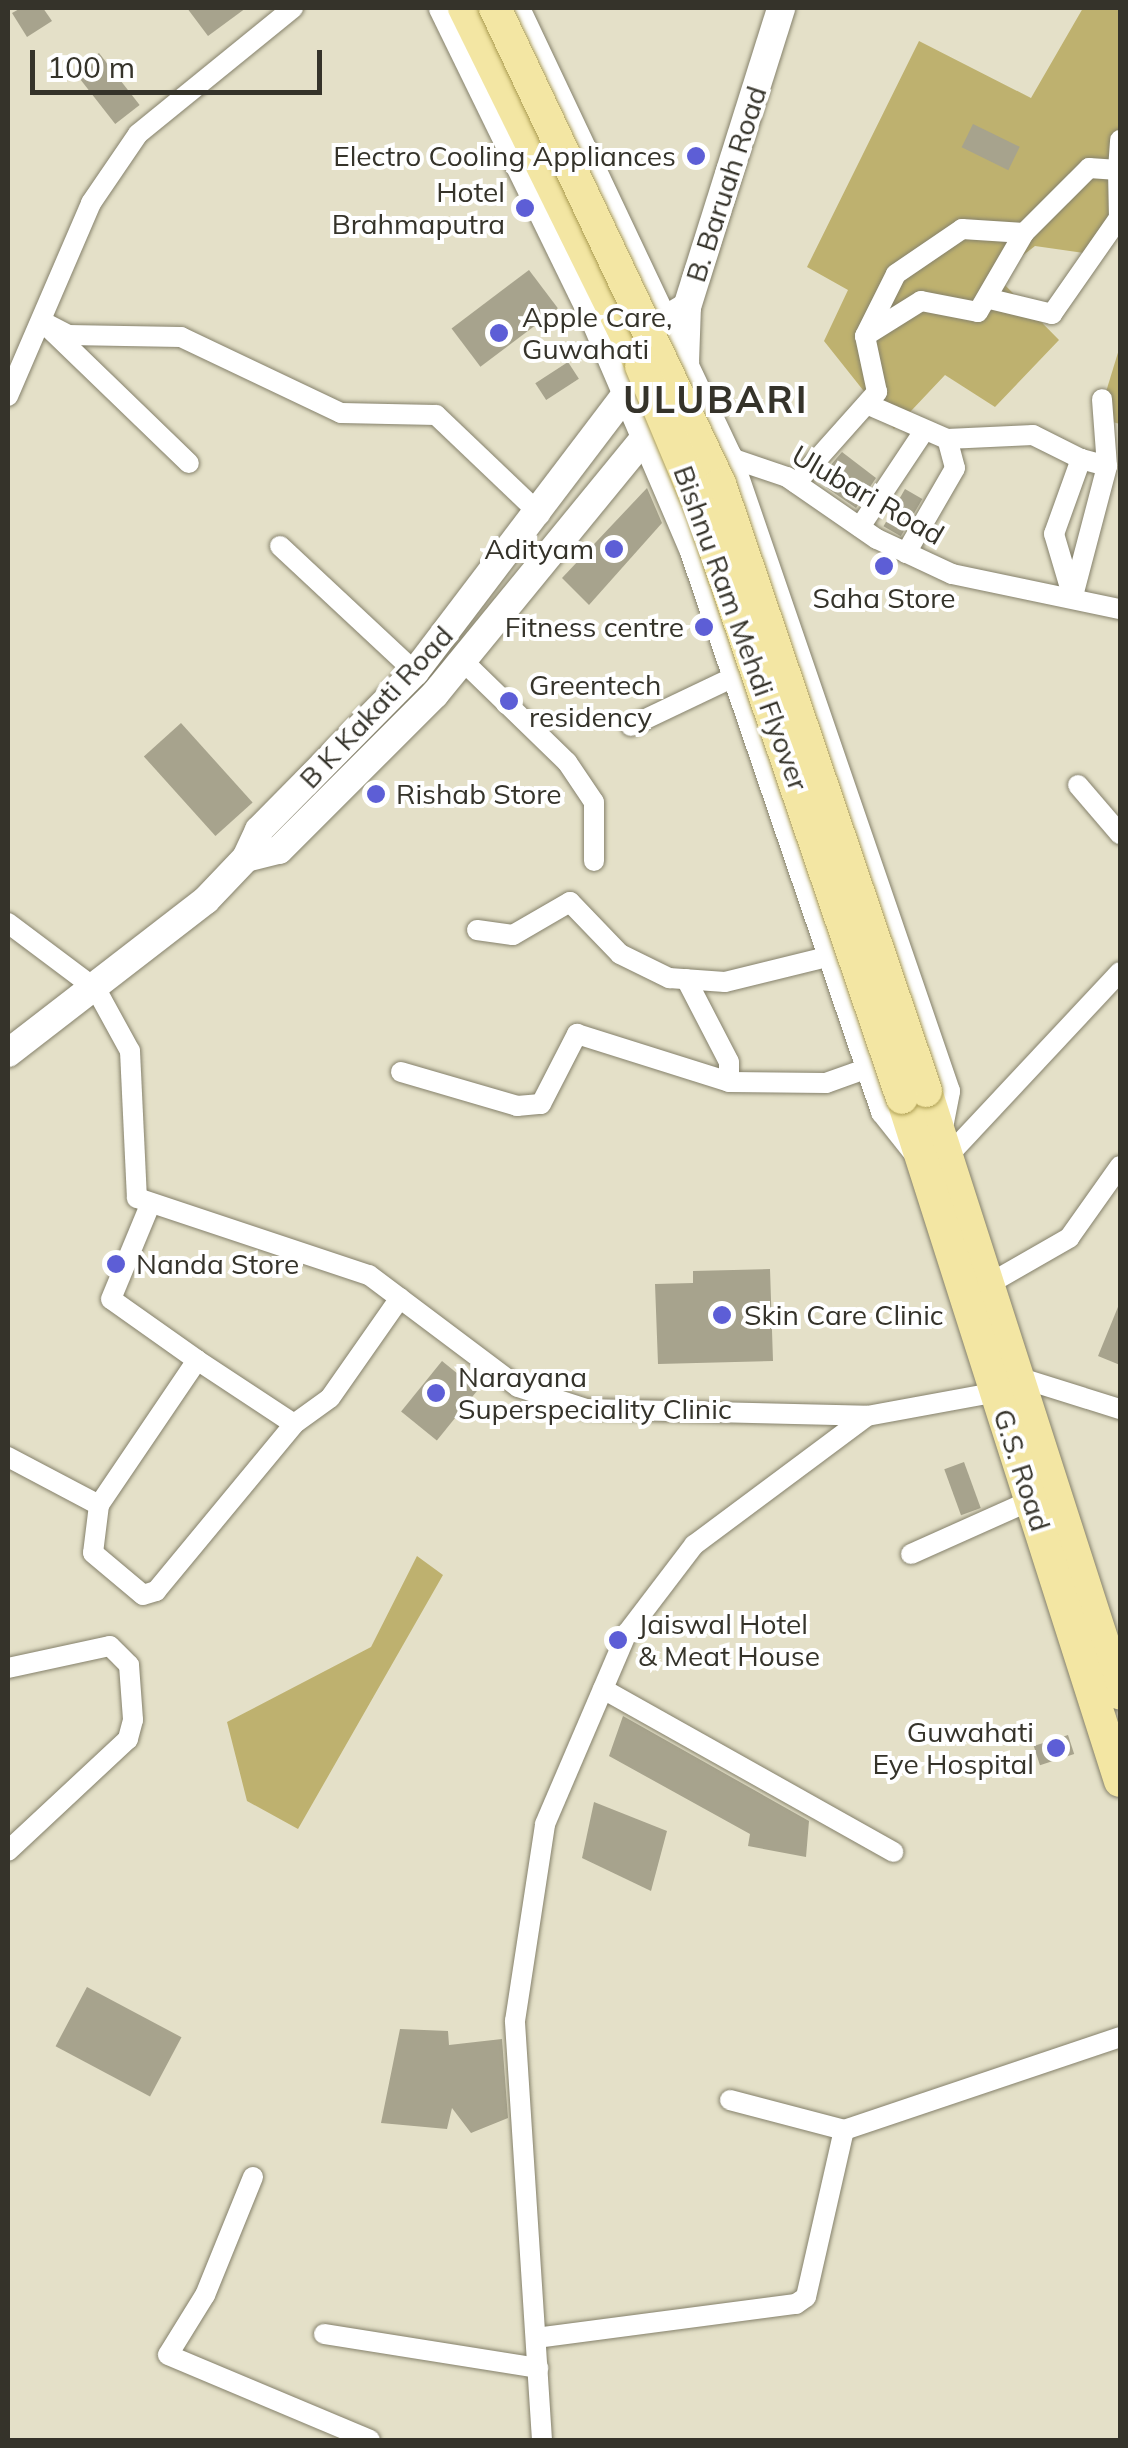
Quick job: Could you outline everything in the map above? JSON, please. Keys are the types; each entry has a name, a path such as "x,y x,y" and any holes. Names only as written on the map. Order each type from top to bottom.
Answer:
{"main road":[{"name":"Bishnu Ram Mehdi Flyover","path":"464,8 688,477 934,1151"},
{"name":"Bishnu Ram Mehdi Flyover","path":"495,8 720,484 914,1095"},
{"name":"B. Baruah Road","path":"685,362 676,314 781,8"},
{"name":"B K Kakati Road","path":"8,1053 96,989 246,858 259,830 415,672 540,514 626,394 676,314"},
{"path":"246,858 280,850 464,662 646,443 685,362"},
{"name":"G.S. Road","path":"934,1151 987,1284 1032,1500 1120,1781"},
{"name":"G.S. Road","path":"934,1151 1011,1386 1120,1694"}],"street":[{"path":"8,396 91,203 138,134 293,8"},
{"path":"441,8 646,443 747,700 883,1112 934,1151"},
{"path":"517,8 676,314"},
{"path":"990,298 1052,314 1120,219 1120,140"},
{"path":"865,336 921,300 978,312 990,298 1024,233 1089,168 1118,170"},
{"path":"796,483 877,392 865,336 896,274 932,244 962,230 1024,233"},
{"path":"41,321 190,463"},
{"path":"41,321 68,334 181,337 341,413 436,415 540,514"},
{"path":"685,362 729,456 794,630 946,1091 934,1151"},
{"path":"1073,598 1106,466 1104,399"},
{"path":"869,405 947,439 1033,435 1081,459 1106,466"},
{"path":"860,526 924,432"},
{"path":"906,552 955,468 947,439"},
{"name":"Ulubari Road","path":"646,443 729,456 796,483 860,526 952,574 1120,609"},
{"path":"1073,598 1054,534 1081,459"},
{"path":"280,546 415,672"},
{"path":"631,726 794,630"},
{"path":"464,662 568,762 594,802 594,861"},
{"path":"747,700 810,675"},
{"path":"1078,785 1120,834"},
{"path":"478,930 513,935 570,902 620,954 686,979 725,982 832,956"},
{"path":"8,923 96,989 130,1051 137,1198 368,1275 518,1388 586,1408 866,1416 1011,1386 1120,1409"},
{"path":"934,1151 1120,972"},
{"path":"686,979 730,1062 729,1082"},
{"path":"402,1072 541,1104 577,1034 600,1034 729,1082 826,1083 868,1068"},
{"path":"987,1284 1069,1238 1120,1166"},
{"path":"150,1205 111,1299 294,1424"},
{"path":"197,1360 99,1506 93,1553 142,1595 156,1591 294,1424 330,1398 400,1298"},
{"path":"542,2440 515,2021 545,1824 627,1633 694,1545 866,1416"},
{"path":"8,1457 99,1506"},
{"path":"911,1554 1032,1500"},
{"path":"8,1668 110,1646 129,1665 132,1720 128,1739 8,1851"},
{"path":"603,1689 893,1852"},
{"path":"730,2100 844,2130 1120,2038"},
{"path":"536,2338 802,2301 844,2130"},
{"path":"253,2176 205,2295 168,2355 370,2440"},
{"path":"324,2334 538,2368"}],"shaded area":[{"path":"1083,8 1120,8 1120,214 1084,253 1035,246 996,276 1059,340 995,407 945,375 894,429 824,341 848,290 807,267 919,41 1031,98"},
{"path":"1120,346 1120,424 1098,418"},
{"path":"417,1556 443,1575 298,1829 247,1801 227,1722 371,1647"}],"building":[{"path":"21,8 43,8 52,21 27,37 12,13"},
{"path":"187,8 246,8 208,36"},
{"path":"99,53 140,105 115,124 75,72"},
{"path":"973,124 1020,147 1008,170 962,147"},
{"path":"529,270 558,308 480,367 452,328"},
{"path":"568,362 579,379 546,400 535,383"},
{"path":"842,452 876,478 856,508 817,481"},
{"name":"Adityam","path":"647,488 662,523 589,605 562,578"},
{"path":"905,489 922,499 901,536 884,526"},
{"path":"181,723 253,803 215,836 144,756"},
{"path":"770,1269 773,1361 658,1364 655,1284 693,1283 693,1271"},
{"path":"1120,1302 1120,1365 1098,1356"},
{"path":"442,1361 478,1390 437,1440 401,1412"},
{"path":"964,1462 981,1508 961,1515 944,1469"},
{"path":"623,1716 809,1821 806,1857 748,1846 750,1834 609,1756"},
{"path":"1068,1735 1074,1754 1040,1765 1034,1746"},
{"path":"594,1802 667,1831 651,1891 582,1858"},
{"path":"87,1987 181,2037 150,2096 56,2046"},
{"path":"400,2029 448,2031 449,2045 502,2039 508,2118 471,2133 452,2108 447,2129 381,2123"}],"place":[{"name":"Electro Cooling Appliances","path":"696,156"},
{"name":"Hotel Brahmaputra","path":"525,208"},
{"name":"Apple Care, Guwahati","path":"499,333"},
{"name":"Adityam","path":"614,549"},
{"name":"Saha Store","path":"884,566"},
{"name":"Fitness centre","path":"704,627"},
{"name":"Greentech residency","path":"509,701"},
{"name":"Rishab Store","path":"376,794"},
{"name":"Nanda Store","path":"116,1264"},
{"name":"Skin Care Clinic","path":"722,1315"},
{"name":"Narayana Superspeciality Clinic","path":"436,1393"},
{"name":"Jaiswal Hotel & Meat House","path":"618,1640"},
{"name":"Guwahati Eye Hospital","path":"1056,1748"}],"district":[{"name":"ULUBARI","path":"716,400"}]}
